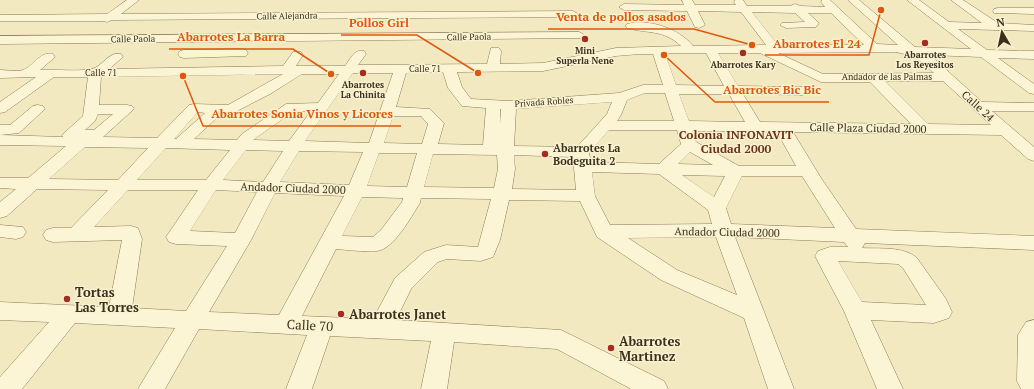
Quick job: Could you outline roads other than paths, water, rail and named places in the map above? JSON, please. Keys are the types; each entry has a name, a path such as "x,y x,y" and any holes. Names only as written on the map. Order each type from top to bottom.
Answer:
{"street":[{"path":"64,49 134,0"},
{"path":"570,0 586,57"},
{"path":"824,0 874,48"},
{"name":"Calle 24","path":"853,0 946,77 1034,156"},
{"name":"Calle 24","path":"864,0 912,50"},
{"path":"912,0 1034,90"},
{"path":"956,0 996,27"},
{"path":"640,50 622,4 693,2 835,10"},
{"path":"693,2 699,25"},
{"path":"1004,2 1034,4"},
{"path":"1004,2 1020,11"},
{"path":"740,4 775,49"},
{"path":"262,38 288,5"},
{"path":"786,25 812,25 813,23 795,7"},
{"path":"432,68 430,46 436,11"},
{"name":"Calle Alejandra","path":"0,18 280,16 436,11 573,14"},
{"path":"998,11 1034,11"},
{"path":"946,25 1034,28"},
{"path":"631,26 654,27 667,30 686,44 690,50"},
{"name":"Calle Paola","path":"0,40 262,38 430,46 579,36"},
{"path":"163,73 200,39"},
{"name":"Calle 71","path":"0,74 543,67 586,57 640,50 874,48 912,50 978,50"},
{"name":"Andador de las Palmas","path":"761,49 822,78 946,77"},
{"path":"978,50 1034,49"},
{"path":"658,50 689,145 736,171"},
{"path":"710,50 735,90 755,127"},
{"path":"978,50 1034,54"},
{"path":"493,68 495,51"},
{"path":"184,54 242,53 226,72"},
{"path":"151,389 241,240 267,190 296,142 360,54"},
{"path":"174,141 194,108 230,109 265,91 292,71 297,55"},
{"path":"25,74 49,57"},
{"path":"90,110 95,73 117,57"},
{"path":"286,324 353,196 375,145 401,69"},
{"name":"Privada Robles","path":"449,69 455,88 467,103 493,105 621,96 643,89 802,91"},
{"path":"1,109 50,74"},
{"path":"874,78 923,128"},
{"path":"1017,78 1034,78"},
{"path":"621,96 610,120 582,159 586,196 604,232 669,276 754,312"},
{"path":"380,329 403,284 431,258 446,252 481,254 486,252 504,188 507,159 498,151 493,105"},
{"path":"498,151 509,105"},
{"path":"978,106 1034,107"},
{"path":"241,240 176,237 209,188 244,141 291,107 321,107"},
{"path":"0,130 14,130 38,109 1,109"},
{"path":"77,234 122,185 174,141 218,109"},
{"path":"328,242 377,244 388,235 412,198 436,124 425,112 388,110"},
{"name":"Calle Plaza Ciudad 2000","path":"610,120 682,121 755,127 1005,130"},
{"path":"782,127 864,256"},
{"path":"0,140 81,142 244,141 428,146 582,159 663,169 800,171 810,173"},
{"path":"0,212 81,142"},
{"path":"663,169 689,145"},
{"path":"663,169 716,207 781,389"},
{"path":"716,207 720,203 736,171"},
{"path":"0,182 209,188"},
{"name":"Andador Ciudad 2000","path":"209,188 412,198"},
{"path":"412,198 502,194 586,196"},
{"name":"Andador Ciudad 2000","path":"604,232 723,230 1033,244"},
{"path":"53,235 131,233 132,238 119,317"},
{"path":"855,311 934,314 941,312 910,263 904,258 890,256 830,254 825,256 855,311 890,389"},
{"name":"Calle 70","path":"0,311 444,332 562,340 655,389"},
{"path":"6,389 70,314"},
{"path":"299,389 322,326"},
{"path":"1034,329 1030,335 1030,381 1034,387"},
{"path":"434,389 444,332"}],"place":[{"name":"Abarrotes El 24","path":"881,10"},
{"name":"Mini Superla Nene","path":"585,39"},
{"name":"Abarrotes Los Reyesitos","path":"925,43"},
{"name":"Venta de pollos asados","path":"752,45"},
{"name":"Abarrotes Kary","path":"743,53"},
{"name":"Abarrotes Bic Bic","path":"664,55"},
{"name":"Abarrotes La Chinita","path":"363,73"},
{"name":"Pollos Girl","path":"478,73"},
{"name":"Abarrotes La Barra","path":"331,74"},
{"name":"Abarrotes Sonia Vinos y Licores","path":"183,76"},
{"name":"Abarrotes La Bodeguita 2","path":"545,154"},
{"name":"Tortas Las Torres","path":"67,299"},
{"name":"Abarrotes Janet","path":"341,314"},
{"name":"Abarrotes Martinez","path":"611,348"}],"district":[{"name":"Colonia INFONAVIT Ciudad 2000","path":"736,142"}]}
